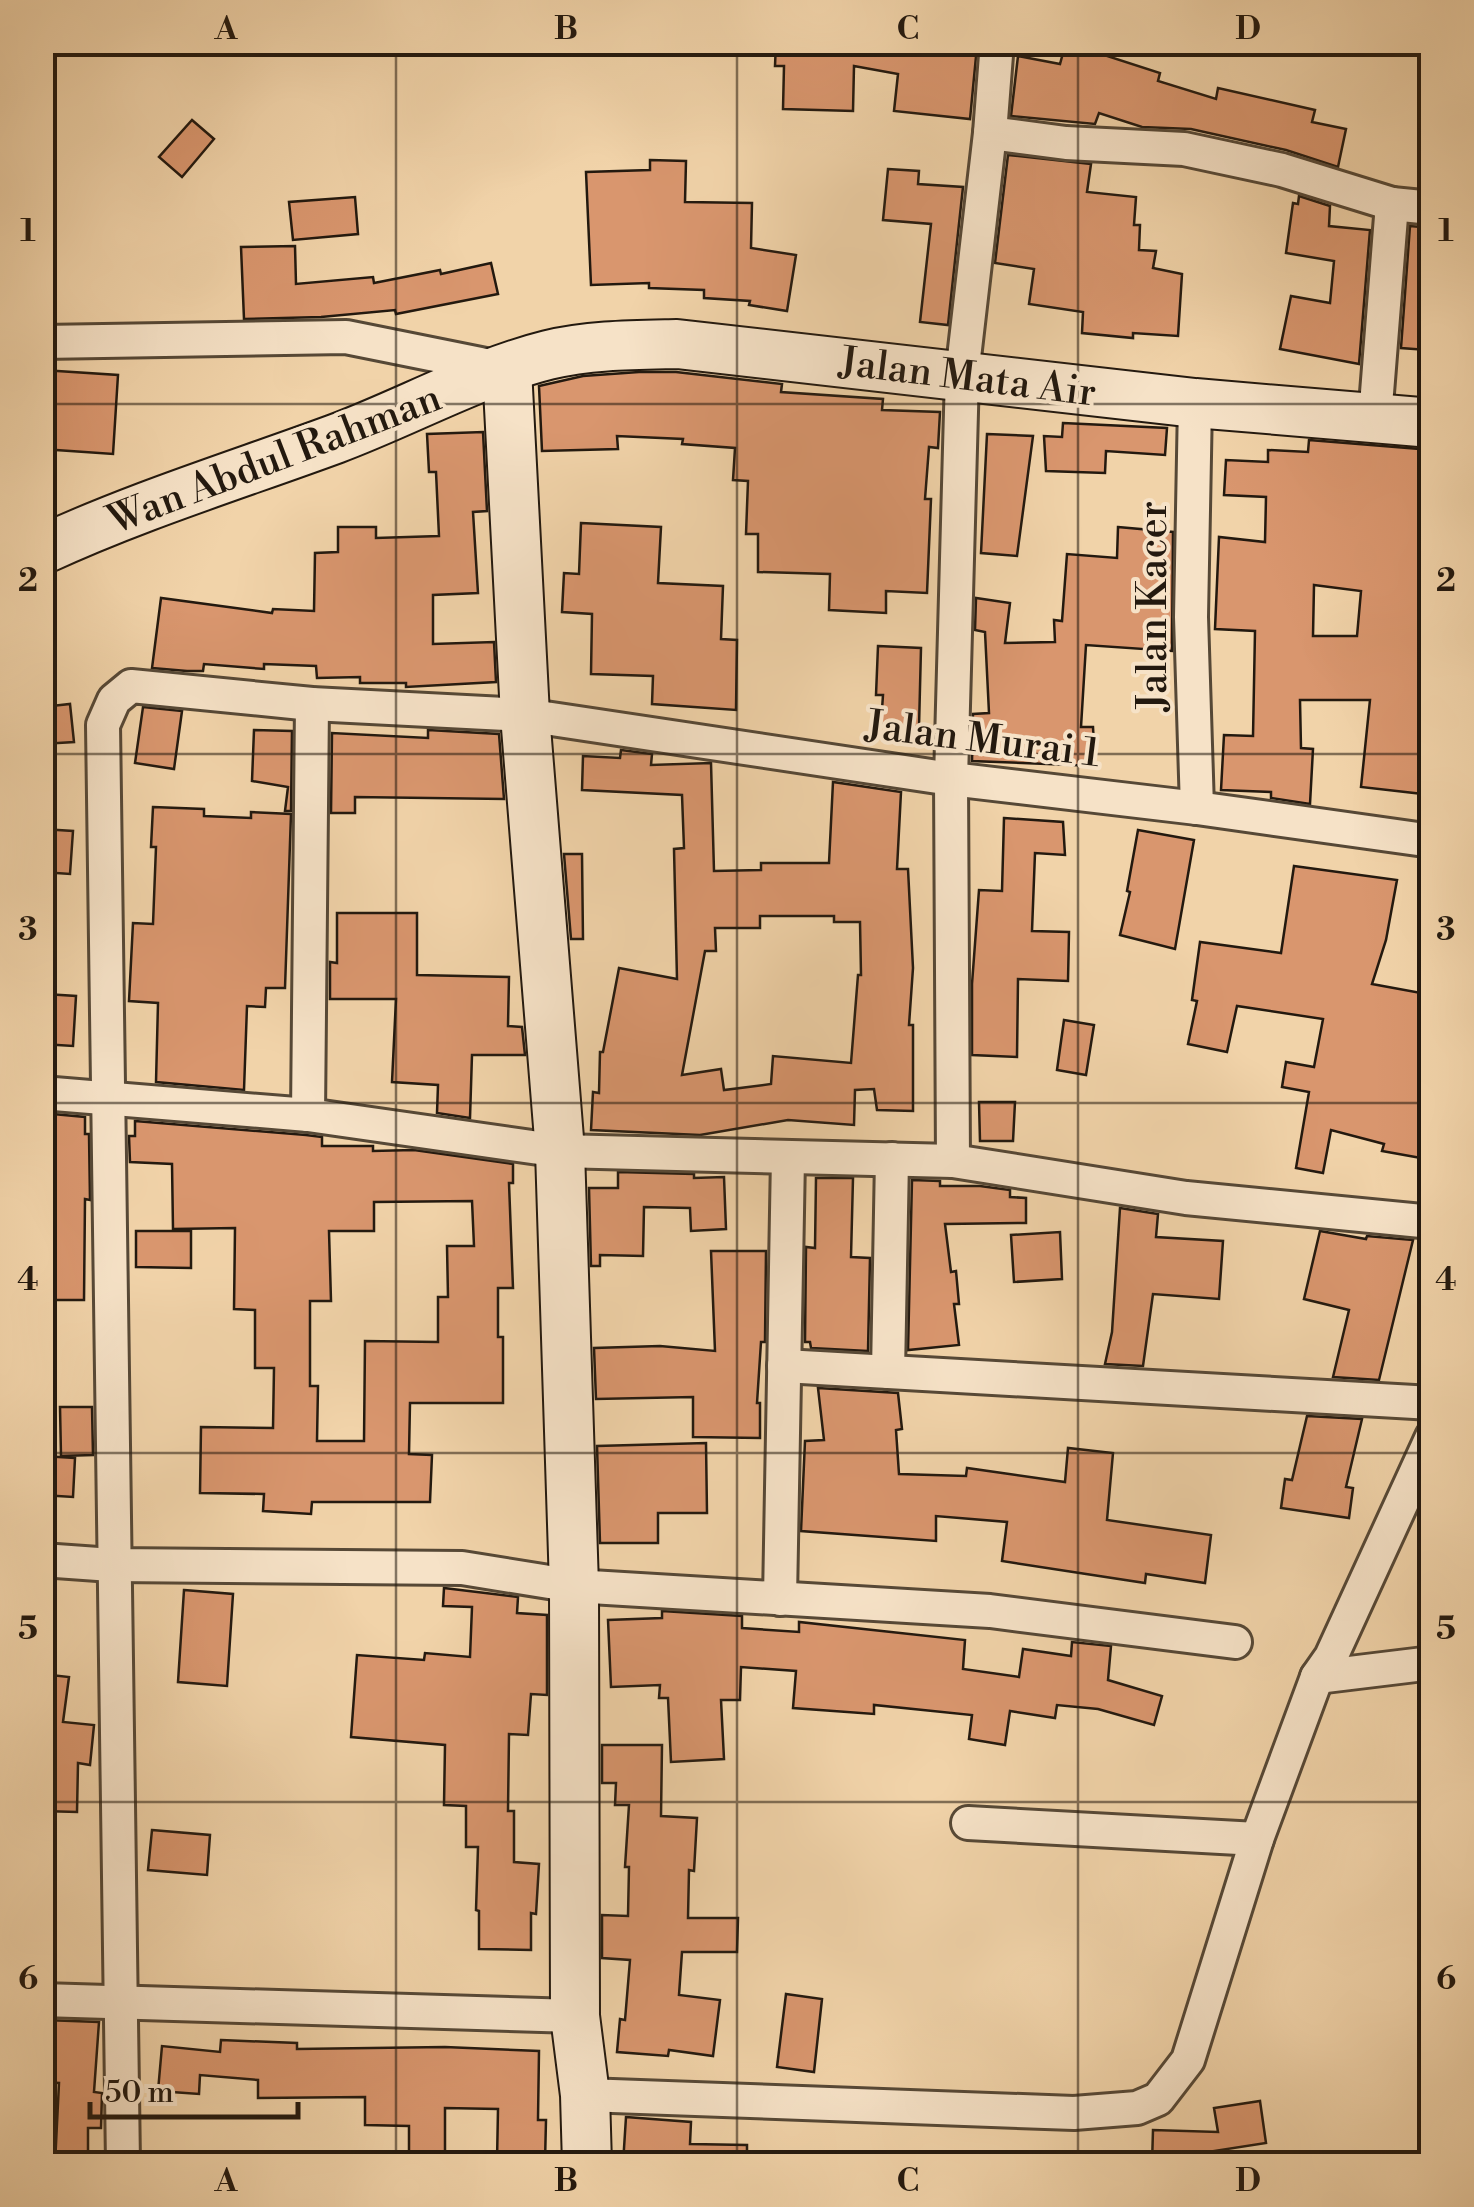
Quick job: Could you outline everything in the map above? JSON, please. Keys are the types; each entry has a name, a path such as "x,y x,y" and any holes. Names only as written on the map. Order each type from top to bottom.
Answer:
{"street":[{"path":"952,1160 951,779 962,375 997,42"},
{"path":"990,133 1066,144 1184,149 1282,170 1392,204 1432,208"},
{"path":"1375,418 1392,204"},
{"path":"42,342 346,338 507,369 525,715 560,1151 574,1586 575,2016 585,2095 587,2164"},
{"name":"Jalan Mata Air","path":"507,369 547,356 610,345 677,344 1195,403 1432,423"},
{"name":"Wan Abdul Rahman","path":"42,550 98,524 341,437 507,369"},
{"name":"Jalan Kacer","path":"1195,403 1191,618 1197,808"},
{"name":"Jalan Murai 1","path":"122,2164 103,725 114,700 131,686 312,704 525,715 951,779 1432,841"},
{"path":"308,1114 312,704"},
{"path":"42,1093 308,1114 560,1151 952,1160 1186,1198 1432,1222"},
{"path":"780,1599 788,1156"},
{"path":"888,1372 892,1159"},
{"path":"784,1366 1432,1403"},
{"path":"585,2095 1074,2113 1136,2108 1158,2099 1188,2060 1257,1839 1317,1677 1331,1657 1432,1438"},
{"path":"42,1560 112,1566 462,1568 574,1586 990,1612 1234,1642"},
{"path":"1317,1677 1432,1662"},
{"path":"968,1823 1257,1839"},
{"path":"42,2000 575,2016"}],"building":[{"path":"776,42 949,42 977,46 970,119 894,111 898,74 854,66 853,111 783,109 784,66 775,66"},
{"path":"1066,42 1111,42 1107,56 1160,73 1158,81 1216,99 1218,88 1315,110 1312,122 1346,129 1338,167 1286,150 1191,129 1142,127 1099,113 1095,124 1011,116 1018,56 1060,64"},
{"path":"192,120 214,139 182,177 159,157"},
{"path":"1008,155 1091,164 1087,192 1136,197 1134,225 1140,225 1139,250 1156,251 1153,268 1182,274 1178,336 1133,333 1133,338 1082,333 1083,312 1029,304 1034,269 995,263"},
{"path":"650,160 686,161 685,202 752,203 751,248 796,255 787,311 749,305 750,301 704,298 704,290 649,288 649,283 591,285 586,172 650,170"},
{"path":"888,169 919,171 918,184 963,187 948,325 920,322 931,224 883,220"},
{"path":"1299,196 1330,206 1329,226 1370,230 1359,364 1280,349 1291,296 1330,303 1334,261 1286,253 1293,203 1298,204"},
{"path":"355,197 358,234 293,240 289,202"},
{"path":"1410,226 1432,228 1427,350 1401,348"},
{"path":"295,246 296,284 373,277 374,283 491,263 498,294 396,314 395,310 244,319 241,247"},
{"path":"42,370 118,375 113,454 42,449"},
{"path":"676,372 782,384 781,392 883,399 882,410 940,412 938,448 929,447 925,499 931,499 927,593 886,591 886,613 829,610 830,574 758,572 758,534 746,534 748,481 733,480 735,448 682,444 683,439 617,436 618,449 542,451 539,386 583,376"},
{"path":"1063,423 1167,428 1165,455 1106,451 1105,473 1046,471 1044,436 1062,437"},
{"path":"483,432 487,511 473,512 478,593 433,595 433,644 494,642 496,682 406,687 406,683 360,683 360,677 317,678 316,666 264,664 264,669 204,664 203,671 152,668 161,598 272,613 273,609 314,611 315,553 338,552 338,527 376,527 376,538 439,536 436,472 429,472 427,434"},
{"path":"987,434 1033,436 1017,556 981,553"},
{"path":"1309,440 1432,450 1432,795 1361,787 1370,700 1300,700 1301,748 1313,749 1310,804 1271,798 1271,792 1221,790 1224,735 1253,736 1255,631 1215,629 1219,537 1265,542 1266,497 1224,495 1226,460 1268,462 1268,450 1308,452","holes":["1314,585 1361,591 1357,636 1313,636"]},
{"path":"581,523 661,527 658,583 723,586 721,639 737,640 736,710 652,704 653,676 591,674 592,614 562,612 564,573 579,574"},
{"path":"1118,527 1173,532 1172,651 1086,645 1081,727 1093,727 1095,766 972,761 973,714 989,713 985,632 975,630 976,598 1010,603 1005,643 1055,642 1054,620 1062,621 1067,554 1117,558"},
{"path":"878,646 921,648 919,727 881,724 883,695 876,695"},
{"path":"70,704 74,742 42,744 42,707"},
{"path":"143,707 182,711 174,769 135,763"},
{"path":"254,730 292,731 291,811 285,811 288,787 252,781"},
{"path":"428,730 499,734 504,799 355,797 355,813 331,813 332,733 428,738"},
{"path":"621,750 652,754 651,765 711,763 714,871 761,870 761,863 829,863 833,782 901,792 897,869 908,869 913,1111 877,1110 874,1089 855,1090 854,1125 788,1120 700,1135 591,1130 593,1092 599,1093 600,1052 619,968 677,979 674,849 684,848 682,795 582,790 583,756 620,758","holes":["760,916 834,916 834,922 860,922 861,975 851,1063 773,1056 771,1084 724,1090 721,1069 682,1075 705,951 716,951 715,928 760,928"]},
{"path":"153,807 204,809 204,816 251,818 251,812 291,814 285,988 266,988 265,1007 247,1006 244,1090 156,1082 158,1003 129,1001 133,923 153,924"},
{"path":"1004,818 1063,822 1065,855 1035,853 1032,931 1069,932 1068,981 1018,979 1017,1057 972,1055 972,984 979,890 1002,891"},
{"path":"42,829 73,831 70,874 42,872"},
{"path":"1138,830 1194,840 1175,949 1120,935"},
{"path":"564,854 582,854 583,939 571,939"},
{"path":"1294,866 1397,880 1386,940 1372,984 1432,995 1432,1160 1382,1151 1384,1144 1331,1130 1323,1173 1296,1168 1309,1092 1282,1087 1286,1062 1314,1067 1323,1019 1237,1006 1227,1052 1188,1044 1197,1001 1192,1000 1200,942 1281,953"},
{"path":"337,913 417,913 417,975 509,977 508,1026 522,1027 525,1055 472,1055 470,1118 437,1113 438,1085 392,1082 396,999 330,999 330,962 337,963"},
{"path":"45,994 76,996 73,1046 42,1044"},
{"path":"1064,1020 1094,1025 1086,1075 1057,1070"},
{"path":"979,1102 1015,1102 1013,1141 980,1141"},
{"path":"42,1113 85,1117 85,1134 89,1134 84,1300 42,1300"},
{"path":"135,1121 306,1135 322,1137 322,1146 373,1146 373,1151 414,1150 513,1164 513,1183 509,1183 513,1288 498,1288 503,1403 410,1403 409,1454 432,1455 430,1502 312,1502 311,1514 263,1511 264,1494 200,1493 201,1427 273,1428 274,1368 255,1368 255,1310 234,1309 235,1228 173,1229 172,1164 130,1162 129,1136 135,1136","holes":["472,1201 474,1246 447,1246 448,1297 438,1297 438,1342 365,1341 364,1441 317,1441 318,1386 310,1386 310,1301 331,1301 329,1231 374,1231 374,1202"]},
{"path":"618,1172 724,1177 726,1229 691,1231 690,1208 644,1207 643,1256 600,1255 600,1266 591,1266 589,1188 618,1188"},
{"path":"816,1178 853,1178 851,1257 870,1258 868,1351 811,1348 810,1342 805,1342 806,1247 815,1248"},
{"path":"912,1180 940,1181 940,1186 1010,1190 1010,1197 1026,1198 1026,1223 945,1224 951,1272 956,1271 959,1304 954,1304 959,1345 908,1350"},
{"path":"1120,1208 1158,1214 1156,1237 1223,1241 1219,1299 1153,1294 1143,1366 1105,1364 1112,1332"},
{"path":"136,1231 191,1231 191,1268 136,1267"},
{"path":"1320,1231 1366,1239 1367,1236 1413,1240 1379,1380 1333,1377 1349,1310 1304,1299"},
{"path":"1060,1232 1062,1279 1014,1282 1011,1235"},
{"path":"711,1251 766,1251 765,1342 761,1342 757,1403 760,1438 693,1437 693,1397 596,1399 594,1348 660,1346 715,1351"},
{"path":"818,1388 898,1393 902,1429 896,1430 899,1474 966,1476 967,1468 1065,1482 1068,1448 1113,1453 1107,1520 1211,1535 1205,1583 1146,1574 1145,1583 1002,1561 1007,1522 936,1516 936,1541 801,1531 805,1441 824,1440"},
{"path":"60,1407 92,1407 93,1455 61,1456"},
{"path":"1307,1416 1362,1419 1346,1487 1353,1488 1349,1518 1281,1508 1285,1479 1292,1480"},
{"path":"706,1443 707,1513 658,1513 658,1543 600,1543 597,1446"},
{"path":"42,1456 75,1458 73,1497 42,1495"},
{"path":"444,1588 518,1597 517,1613 547,1615 547,1695 531,1694 528,1735 509,1734 508,1811 514,1811 514,1862 539,1864 536,1914 531,1913 531,1950 479,1949 478,1847 466,1847 466,1806 444,1805 445,1745 351,1737 357,1655 424,1660 425,1653 470,1657 472,1607 443,1606"},
{"path":"184,1590 233,1594 227,1686 178,1682"},
{"path":"662,1611 742,1616 742,1628 799,1632 799,1622 965,1640 963,1669 1019,1677 1023,1649 1071,1656 1072,1642 1111,1646 1108,1680 1162,1696 1154,1725 1098,1709 1057,1705 1055,1718 1010,1711 1005,1745 969,1739 972,1715 874,1705 874,1714 793,1708 796,1671 741,1667 740,1700 721,1700 724,1759 671,1762 668,1698 659,1698 660,1685 611,1687 608,1620 662,1618"},
{"path":"42,1674 69,1677 63,1722 94,1725 90,1765 78,1763 77,1812 42,1811"},
{"path":"602,1745 662,1745 661,1816 697,1818 694,1871 689,1870 688,1918 738,1918 737,1952 682,1952 679,1995 720,2000 713,2056 669,2050 668,2056 617,2052 620,2019 625,2020 630,1960 602,1958 602,1915 628,1916 629,1867 625,1867 629,1805 615,1805 616,1783 602,1783"},
{"path":"152,1830 210,1835 207,1875 148,1870"},
{"path":"786,1994 822,1999 814,2072 777,2067"},
{"path":"44,2020 99,2022 94,2092 102,2093 101,2128 88,2128 88,2164 55,2164 59,2083 42,2082"},
{"path":"221,2040 297,2043 297,2049 445,2047 539,2051 538,2120 546,2120 545,2162 497,2161 498,2109 445,2108 445,2164 409,2164 409,2126 365,2125 365,2097 258,2098 258,2080 200,2075 199,2094 158,2091 162,2046 220,2052"},
{"path":"1260,2101 1266,2143 1201,2153 1200,2164 1152,2164 1153,2130 1218,2132 1214,2108"},
{"path":"626,2117 691,2122 690,2144 747,2145 747,2164 623,2164"}]}
